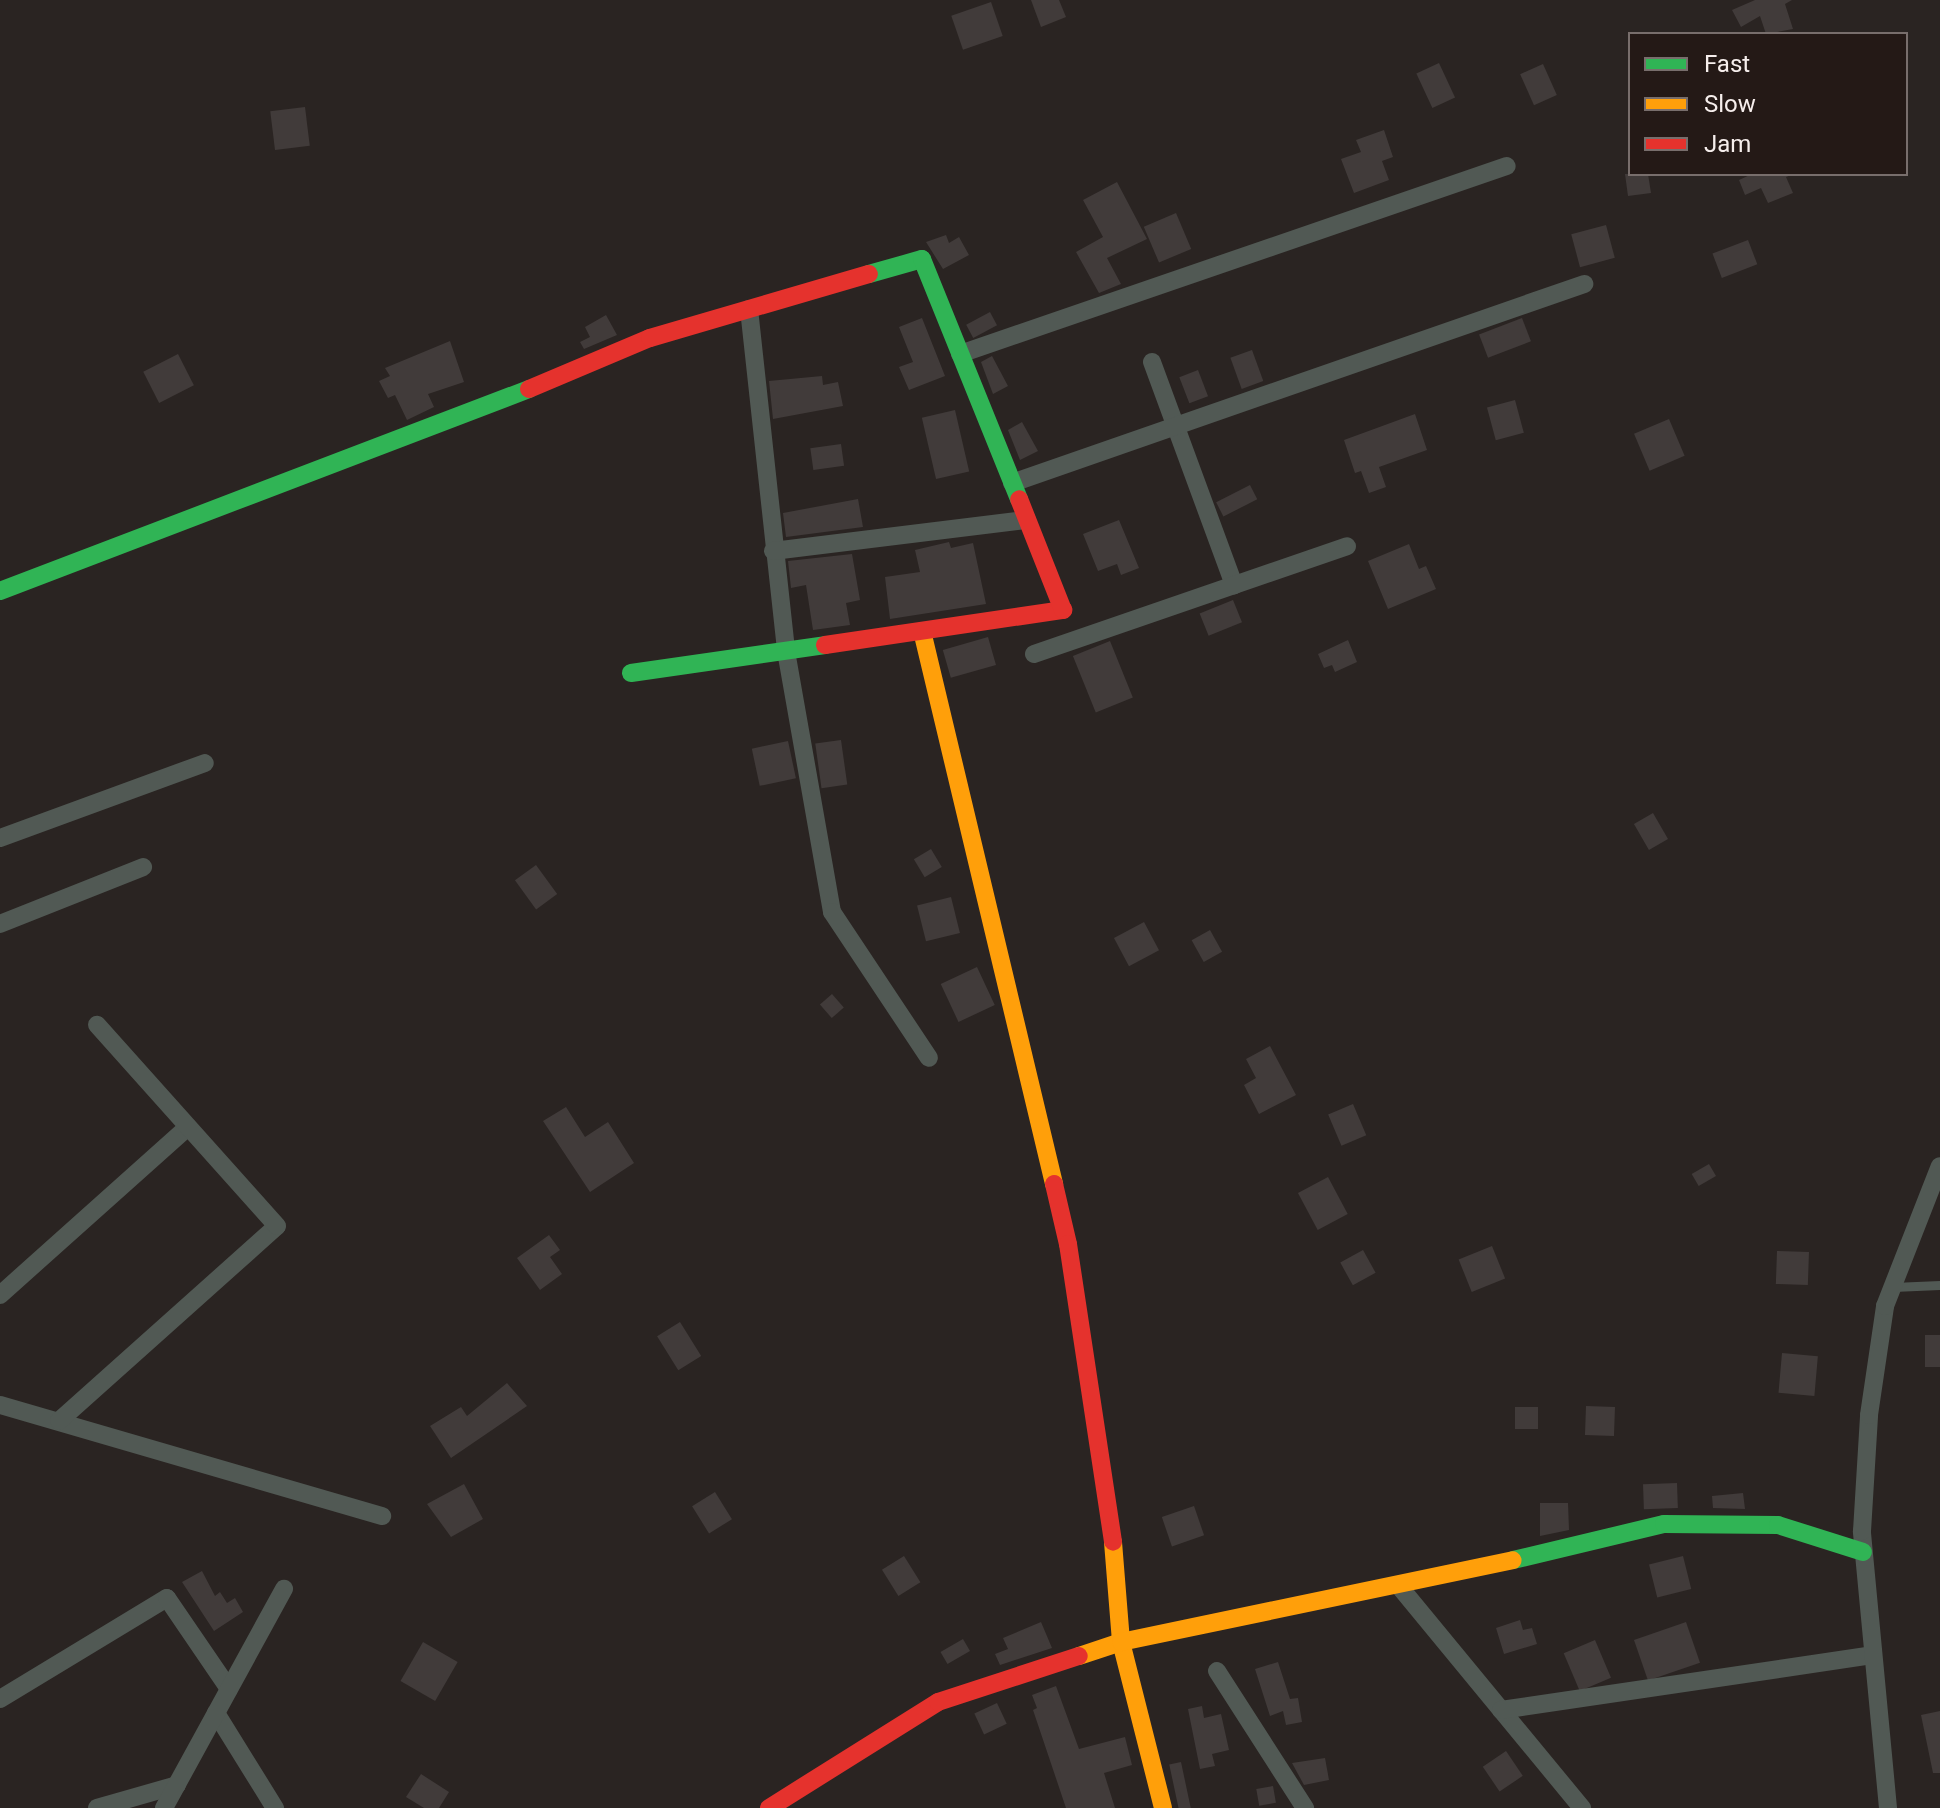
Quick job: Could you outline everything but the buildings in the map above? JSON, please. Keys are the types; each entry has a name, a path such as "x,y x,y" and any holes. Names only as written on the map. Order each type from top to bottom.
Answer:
{"street":[{"path":"960,354 1507,166"},
{"path":"0,591 479,411 650,338 922,259 1063,610 631,673"},
{"path":"1012,483 1584,284"},
{"path":"749,309 786,651 832,912 929,1058"},
{"path":"1152,362 1234,585"},
{"path":"773,551 1027,520"},
{"path":"1034,654 1347,546"},
{"path":"922,631 1068,1244 1115,1552 1121,1642 1163,1808"},
{"path":"0,838 205,763"},
{"path":"0,924 143,867"},
{"path":"59,1421 277,1226 97,1025"},
{"path":"0,1295 188,1127"},
{"path":"1888,1808 1863,1552 1869,1415 1893,1287 1940,1166"},
{"path":"0,1405 382,1516"},
{"path":"769,1808 938,1702 1121,1642 1399,1586 1664,1524 1778,1525 1863,1552"},
{"path":"1399,1586 1582,1808"},
{"path":"164,1808 284,1589"},
{"path":"0,1699 167,1598 229,1689"},
{"path":"1501,1710 1872,1655"},
{"path":"1217,1671 1305,1808"},
{"path":"216,1713 275,1808"},
{"path":"97,1808 177,1785"}],"lane":[{"path":"1893,1287 1940,1285"}],"traffic: fast":[{"path":"869,274 922,259 1019,499"},
{"path":"0,591 529,389"},
{"path":"631,673 825,645"},
{"path":"1513,1560 1664,1524 1778,1525 1863,1552"}],"traffic: slow":[{"path":"922,631 1054,1184"},
{"path":"1113,1542 1121,1642 1163,1808"},
{"path":"1079,1656 1121,1642 1513,1560"}],"traffic: jam":[{"path":"529,389 650,338 869,274"},
{"path":"825,645 1063,610 1019,499"},
{"path":"1054,1184 1068,1244 1113,1542"},
{"path":"769,1808 938,1702 1079,1656"}]}
